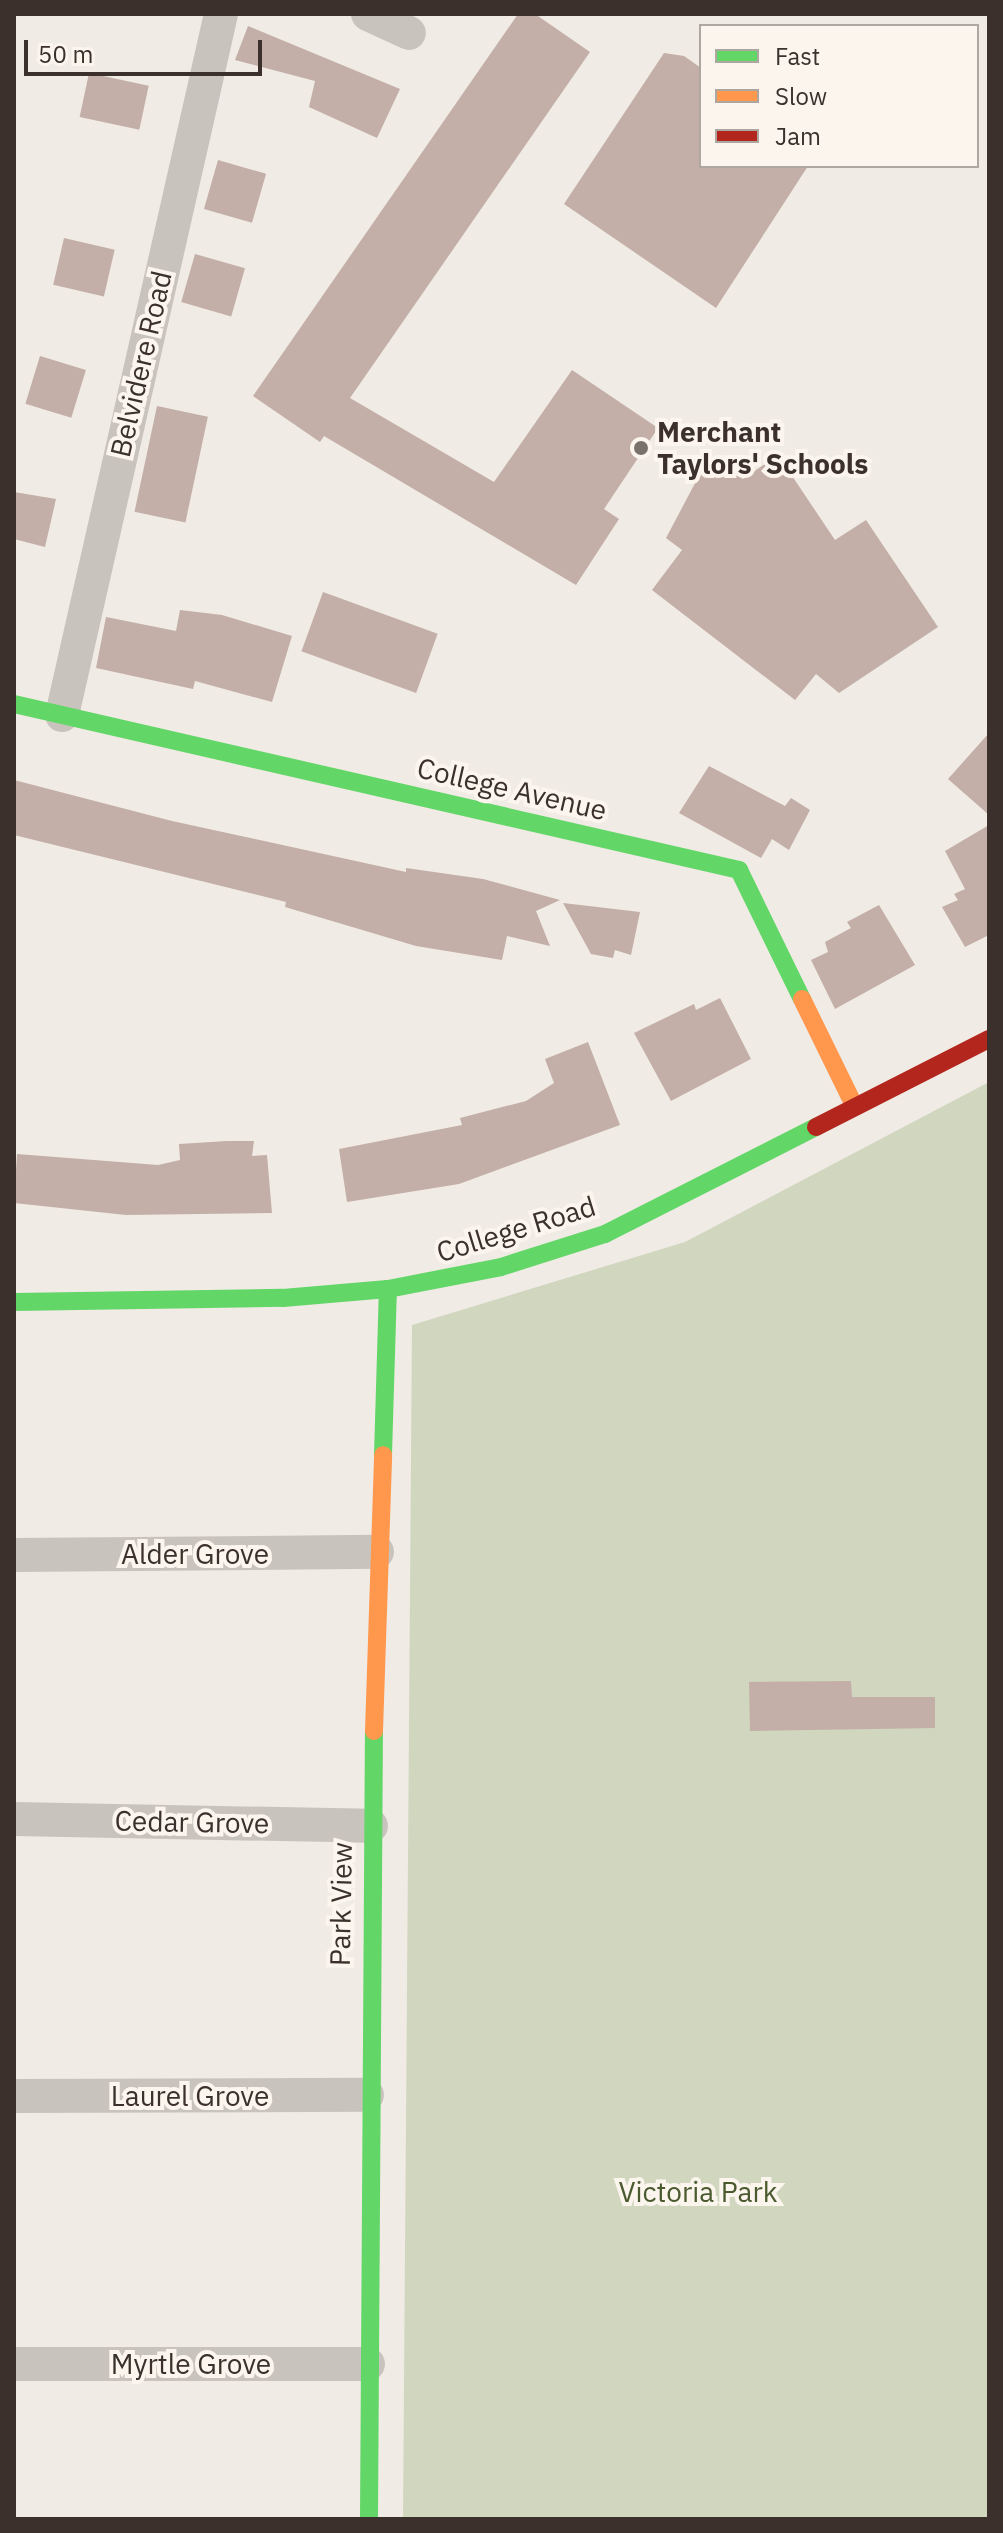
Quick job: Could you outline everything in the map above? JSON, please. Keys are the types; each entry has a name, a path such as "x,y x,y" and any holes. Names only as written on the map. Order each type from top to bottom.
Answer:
{"street":[{"name":"Belvidere Road","path":"62,715 221,14"},
{"path":"368,14 409,33"},
{"name":"College Avenue","path":"14,704 739,870 855,1107"},
{"name":"College Road","path":"14,1302 283,1298 388,1289 501,1267 605,1234 989,1039"},
{"name":"Park View","path":"369,2519 367,2095 371,1826 377,1552 388,1289"},
{"name":"Alder Grove","path":"14,1555 377,1552"},
{"name":"Cedar Grove","path":"14,1819 371,1826"},
{"name":"Laurel Grove","path":"14,2096 367,2095"},
{"name":"Myrtle Grove","path":"14,2364 368,2364"}],"green space":[{"name":"Victoria Park","path":"989,1082 989,2519 403,2519 412,1325 685,1242"}],"building":[{"path":"518,14 535,14 590,52 350,398 494,482 572,370 658,428 604,509 619,519 576,585 324,436 320,442 253,396"},
{"path":"248,26 400,89 377,138 309,107 315,81 235,60"},
{"path":"664,53 684,56 699,67 699,168 807,168 716,308 564,204"},
{"path":"89,73 149,86 139,130 80,117"},
{"path":"218,160 266,174 252,223 204,209"},
{"path":"64,238 115,250 104,296 53,285"},
{"path":"195,254 245,268 231,316 181,302"},
{"path":"40,356 86,370 71,418 25,404"},
{"path":"157,406 208,417 185,522 135,512"},
{"path":"710,455 743,479 778,455 835,540 866,520 938,627 839,693 816,674 795,700 652,590 682,550 666,538"},
{"path":"14,492 56,499 45,547 14,539"},
{"path":"323,592 438,634 416,693 301,651"},
{"path":"180,610 222,615 292,636 272,702 195,681 193,689 96,668 106,617 176,631"},
{"path":"989,733 989,815 948,779"},
{"path":"709,766 785,806 791,798 810,810 789,850 772,839 761,858 679,813"},
{"path":"14,780 172,821 406,872 406,868 483,879 560,900 536,911 550,946 507,936 502,960 416,946 285,907 286,902 14,835"},
{"path":"989,825 989,935 965,947 942,907 958,900 954,894 965,889 945,851"},
{"path":"563,903 640,912 631,955 615,950 613,958 591,954"},
{"path":"879,905 915,965 835,1009 811,960 828,952 825,942 851,928 847,922"},
{"path":"720,998 751,1059 671,1101 634,1033 694,1004 696,1010"},
{"path":"588,1042 620,1125 459,1184 347,1202 339,1149 462,1125 460,1118 526,1101 554,1083 545,1059"},
{"path":"254,1141 252,1156 267,1155 272,1213 126,1215 14,1203 17,1154 158,1165 180,1160 179,1144"},
{"path":"851,1681 852,1697 935,1697 935,1728 750,1731 749,1682"}],"traffic: fast":[{"path":"14,704 739,870 802,999"},
{"path":"14,1302 283,1298 388,1289 501,1267 605,1234 816,1127"},
{"path":"383,1455 388,1289"},
{"path":"369,2519 374,1731"}],"traffic: slow":[{"path":"802,999 855,1107"},
{"path":"374,1731 383,1455"}],"traffic: jam":[{"path":"816,1127 989,1039"}],"place":[{"name":"Merchant Taylors' Schools","path":"641,448"}]}
